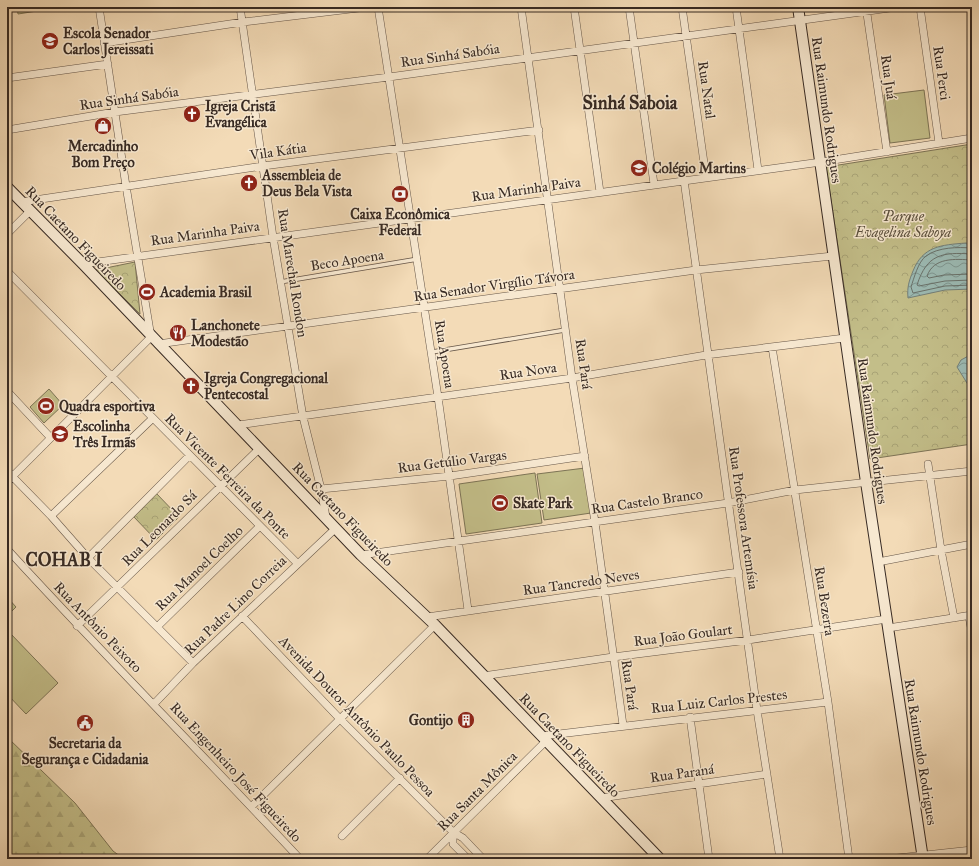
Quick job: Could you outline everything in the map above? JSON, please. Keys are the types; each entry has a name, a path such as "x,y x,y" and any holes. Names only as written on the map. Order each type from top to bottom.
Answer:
{"main road":[{"name":"Rua Raimundo Rodrigues","path":"798,7 866,482 923,857"},
{"name":"Rua Caetano Figueiredo","path":"7,187 238,425 259,449 361,555 435,625 660,859"}],"street":[{"path":"99,7 137,256 155,340 111,378 9,477 51,516 88,558 193,663"},
{"name":"Rua Marechal Rondon","path":"240,7 273,237 302,417 321,489 326,517"},
{"path":"104,43 243,22 367,7"},
{"name":"Rua Apoena","path":"378,7 432,352 468,610"},
{"name":"Rua Pará","path":"521,7 561,289 565,330 595,522 603,592 623,725"},
{"path":"574,7 600,192"},
{"path":"628,7 654,184"},
{"name":"Rua Natal","path":"682,7 706,177"},
{"path":"736,7 758,170"},
{"name":"Rua Sinhá Sabóia","path":"7,130 115,112 389,77 686,35 739,29 866,9 897,7"},
{"name":"Rua Perci","path":"920,7 939,144"},
{"name":"Rua Juá","path":"866,9 887,152"},
{"path":"7,78 108,64"},
{"name":"Vila Kátia","path":"21,202 263,166 539,130"},
{"name":"Rua Marinha Paiva","path":"83,264 411,217 821,162 972,138"},
{"name":"Rua Professora Artemísia","path":"684,180 706,355 748,640 756,710 780,859"},
{"path":"7,234 30,212"},
{"name":"Rua Senador Virgílio Távora","path":"155,340 288,327 425,306 696,270 833,256"},
{"name":"Rua Vicente Ferreira da Ponte","path":"7,270 111,378 153,418 188,456 297,563"},
{"name":"Rua Nova","path":"238,425 572,378 706,355 845,338"},
{"name":"Rua Bezerra","path":"772,347 828,702 849,859"},
{"path":"7,391 50,438"},
{"path":"51,516 153,418"},
{"name":"Rua Leonardo Sá","path":"77,626 118,588 259,449"},
{"path":"88,558 188,456"},
{"name":"Rua Getúlio Vargas","path":"321,489 450,476 585,456"},
{"path":"928,464 941,550 954,618"},
{"name":"Rua Castelo Branco","path":"361,555 728,503 795,490 972,470"},
{"name":"Rua Manoel Coelho","path":"157,627 259,527"},
{"name":"Rua Padre Lino Correia","path":"154,704 193,663 297,563 336,528"},
{"path":"878,562 972,544"},
{"name":"Rua Antônio Peixoto","path":"7,549 77,626 154,704"},
{"name":"Rua Tancredo Neves","path":"426,617 738,572"},
{"name":"Avenida Doutor Antônio Paulo Pessoa","path":"242,616 340,719 453,832 463,838 483,859"},
{"path":"971,616 972,633"},
{"name":"Rua João Goulart","path":"483,676 816,630 971,616"},
{"path":"251,807 435,625"},
{"name":"Rua Luiz Carlos Prestes","path":"544,738 623,725 828,702"},
{"name":"Rua Engenheiro José Figueiredo","path":"154,704 300,859"},
{"path":"690,717 709,859"},
{"name":"Rua Santa Mônica","path":"427,859 544,738"},
{"name":"Rua Paraná","path":"601,798 767,774"},
{"path":"342,836 400,778"},
{"name":"Avenida Doutor Antônio Paulo Pessoa","path":"453,832 453,844 468,859"},
{"path":"888,859 923,857 972,850"}],"lane":[{"name":"Beco Apoena","path":"280,282 418,260"},
{"path":"432,352 565,330"}],"green space":[{"path":"17,7 38,7 37,11 18,14"},
{"path":"924,90 930,138 890,143 884,95"},
{"name":"Parque Evagelina Saboya","path":"972,144 972,444 870,459 826,167"},
{"path":"135,262 140,314 96,270"},
{"name":"Quadra esportiva","path":"49,389 63,405 44,423 30,407"},
{"path":"585,468 591,513 544,520 537,474"},
{"name":"Skate Park","path":"535,473 542,523 466,534 459,484"},
{"path":"156,493 179,517 156,540 133,516"},
{"path":"7,597 16,607 7,616"},
{"path":"10,633 58,683 26,714 7,694 7,636"},
{"path":"7,737 75,803 113,851 124,859 7,859"}],"water":[{"path":"966,243 972,245 972,289 945,290 908,298 910,278 922,256 934,248"},
{"path":"972,354 972,391 957,367 961,360"}],"place":[{"name":"Escola Senador Carlos Jereissati","path":"50,41"},
{"name":"Igreja Cristã Evangélica","path":"192,114"},
{"name":"Mercadinho Bom Preço","path":"103,126"},
{"name":"Colégio Martins","path":"639,168"},
{"name":"Assembleia de Deus Bela Vista","path":"249,183"},
{"name":"Caixa Econômica Federal","path":"400,194"},
{"name":"Academia Brasil","path":"147,292"},
{"name":"Lanchonete Modestão","path":"178,333"},
{"name":"Igreja Congregacional Pentecostal","path":"191,386"},
{"name":"Quadra esportiva","path":"46,406"},
{"name":"Escolinha Três Irmãs","path":"60,434"},
{"name":"Skate Park","path":"500,503"},
{"name":"Gontijo","path":"466,720"},
{"name":"Secretaria da Segurança e Cidadania","path":"85,723"}],"district":[{"name":"Sinhá Saboia","path":"630,103"},
{"name":"COHAB I","path":"64,560"}]}
